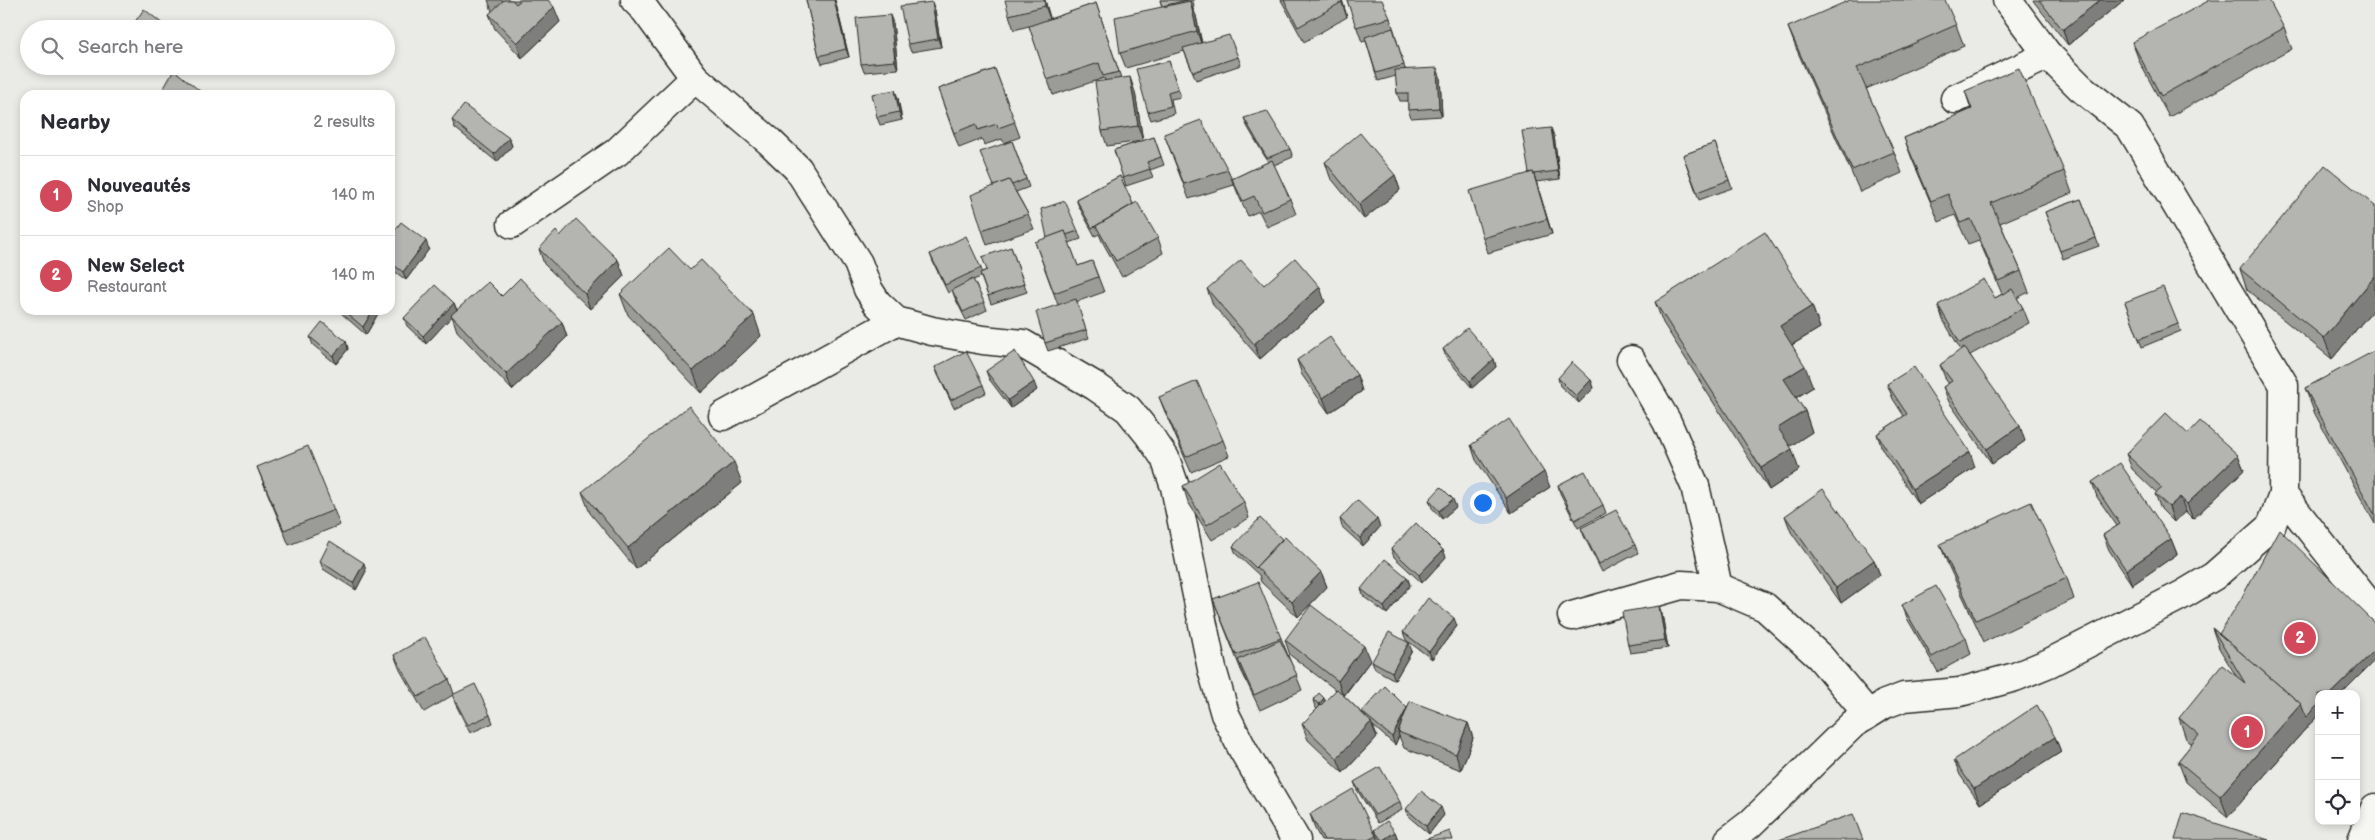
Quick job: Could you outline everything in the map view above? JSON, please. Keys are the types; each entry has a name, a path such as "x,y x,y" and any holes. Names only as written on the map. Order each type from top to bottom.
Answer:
{"street":[{"path":"635,0 645,10 696,78 769,141 798,169 858,263 868,289 878,303 896,321 932,331 983,340 1023,344 1095,386 1121,405 1149,435 1165,458 1175,487 1212,670 1225,714 1243,750 1296,840"},
{"path":"1729,840 1750,824 1853,724 1867,713 1904,697 1960,692 2015,677 2049,663 2182,595 2214,576 2271,526 2283,495 2284,385 2130,127 2081,88 2048,55 2007,0"},
{"path":"1955,98 2048,55"},
{"path":"512,224 617,152 696,78"},
{"path":"723,416 896,321"},
{"path":"1630,360 1667,422 1694,486 1718,587"},
{"path":"2283,495 2375,612"},
{"path":"1572,616 1681,585 1718,587 1765,607 1820,657 1867,713"},
{"path":"2362,840 2375,808"}],"building":[{"path":"504,0 512,0 516,4 521,0 548,0 554,7 517,43 489,14"},
{"path":"806,0 834,0 846,49 819,56"},
{"path":"1005,0 1044,0 1045,6 1009,15"},
{"path":"1160,0 1187,0 1162,6"},
{"path":"1284,0 1341,0 1342,2 1298,27"},
{"path":"1347,0 1382,0 1390,18 1356,27"},
{"path":"1850,0 1945,0 1956,25 1857,68 1894,152 1852,170 1788,27"},
{"path":"2039,0 2100,0 2063,30"},
{"path":"2210,0 2269,0 2284,28 2161,96 2132,42"},
{"path":"1190,1 1197,31 1120,53 1115,17"},
{"path":"932,2 938,39 908,44 900,6"},
{"path":"1096,3 1119,72 1103,76 1099,63 1047,80 1029,26"},
{"path":"144,9 158,20 136,20"},
{"path":"890,15 895,61 861,64 856,18"},
{"path":"1393,28 1404,65 1376,73 1365,37"},
{"path":"1229,35 1238,57 1193,72 1183,48"},
{"path":"1169,61 1178,89 1168,92 1171,106 1148,112 1136,69"},
{"path":"1437,68 1439,108 1408,110 1408,93 1397,93 1395,70"},
{"path":"2019,68 2064,171 1991,203 2021,271 1998,281 1971,219 1960,223 1948,194 1931,201 1904,138 1972,109 1965,91"},
{"path":"995,69 1015,122 998,128 997,124 978,130 976,124 954,133 938,89"},
{"path":"171,75 180,75 199,90 163,90"},
{"path":"1130,77 1138,126 1102,131 1095,82"},
{"path":"895,90 899,112 877,117 872,94"},
{"path":"464,105 509,138 494,154 452,120"},
{"path":"1267,111 1290,149 1267,158 1244,118"},
{"path":"1201,120 1228,170 1184,184 1164,134"},
{"path":"1551,128 1558,171 1529,173 1522,131"},
{"path":"1360,133 1395,175 1359,204 1325,162"},
{"path":"1154,137 1161,157 1147,162 1150,169 1123,178 1114,150"},
{"path":"1012,141 1026,179 1012,185 1009,180 994,186 980,152"},
{"path":"1715,143 1729,180 1697,192 1683,155"},
{"path":"1272,160 1290,199 1262,212 1254,196 1243,201 1232,179"},
{"path":"2325,165 2375,206 2375,276 2324,338 2240,269"},
{"path":"1533,172 1547,219 1483,238 1469,191"},
{"path":"1120,176 1133,204 1092,228 1076,199"},
{"path":"1009,180 1028,214 982,230 971,195"},
{"path":"2081,199 2096,238 2060,251 2045,212"},
{"path":"1065,201 1078,231 1066,235 1065,231 1047,238 1041,209"},
{"path":"1137,202 1158,238 1116,261 1096,226"},
{"path":"576,219 618,260 585,294 539,249 556,231 560,236"},
{"path":"401,222 426,241 403,272 395,266 395,230"},
{"path":"1065,231 1078,266 1092,261 1098,277 1054,293 1035,242"},
{"path":"1765,232 1812,306 1780,326 1805,366 1784,379 1805,411 1778,428 1792,449 1761,468 1655,302"},
{"path":"966,236 981,268 945,285 930,254"},
{"path":"1011,247 1024,284 988,296 980,273 987,270 982,257"},
{"path":"669,248 690,270 701,260 754,315 693,371 620,294"},
{"path":"1295,258 1320,287 1254,344 1207,289 1241,260 1264,285"},
{"path":"520,278 562,322 506,374 451,315 488,282 502,296"},
{"path":"973,279 984,302 963,312 952,290"},
{"path":"1984,279 1995,298 2012,289 2023,308 1960,343 1938,305"},
{"path":"435,285 454,303 423,336 404,318"},
{"path":"2163,287 2178,324 2139,339 2125,302"},
{"path":"1076,299 1086,330 1045,343 1036,312"},
{"path":"349,315 370,315 363,327"},
{"path":"322,322 346,341 333,356 310,337"},
{"path":"1467,328 1494,359 1470,381 1443,349"},
{"path":"1330,337 1357,375 1323,398 1297,360"},
{"path":"1964,347 2020,426 1987,449 1943,387 1952,381 1940,365"},
{"path":"966,351 983,385 951,400 935,367"},
{"path":"1015,351 1034,382 1008,400 986,371"},
{"path":"2375,352 2375,515 2305,388"},
{"path":"1572,362 1591,380 1576,396 1558,378"},
{"path":"1914,367 1970,452 1912,489 1877,434 1907,414 1887,384"},
{"path":"1197,381 1223,440 1186,457 1159,397"},
{"path":"689,406 734,462 628,548 582,492"},
{"path":"2166,413 2188,434 2200,421 2238,455 2187,504 2180,497 2169,507 2155,494 2162,488 2126,454"},
{"path":"1509,419 1544,472 1506,498 1471,445"},
{"path":"308,446 334,510 284,530 257,467"},
{"path":"1220,463 1244,502 1207,525 1183,486"},
{"path":"2120,463 2171,539 2126,570 2103,535 2120,524 2092,482"},
{"path":"1585,471 1603,505 1575,520 1558,485"},
{"path":"1441,487 1453,499 1439,511 1429,500"},
{"path":"1823,489 1874,560 1836,588 1785,516"},
{"path":"1357,500 1377,519 1360,538 1340,519"},
{"path":"2031,502 2067,578 1976,620 1940,544"},
{"path":"1616,510 1635,545 1599,564 1581,528"},
{"path":"1260,518 1282,539 1256,568 1233,546"},
{"path":"1416,523 1443,550 1419,575 1391,549"},
{"path":"2279,529 2375,623 2375,650 2334,690 2315,690 2315,708 2306,717 2301,704 2219,634 2241,599"},
{"path":"1285,537 1321,572 1292,602 1256,567"},
{"path":"330,541 364,563 353,583 320,561"},
{"path":"1385,559 1407,577 1384,607 1361,589"},
{"path":"1258,582 1281,638 1236,655 1213,599"},
{"path":"1936,586 1966,638 1932,657 1902,605"},
{"path":"1428,598 1454,618 1429,652 1403,632"},
{"path":"1311,605 1364,646 1338,681 1285,640"},
{"path":"1659,606 1665,640 1628,645 1622,612"},
{"path":"2212,628 2301,704 2220,796 2178,761 2199,735 2179,718 2222,665 2245,683"},
{"path":"1389,632 1409,643 1392,672 1372,661"},
{"path":"425,637 449,679 418,697 394,655"},
{"path":"1280,640 1297,675 1254,695 1238,660"},
{"path":"475,684 490,715 468,725 452,695"},
{"path":"1385,686 1407,708 1392,737 1362,712"},
{"path":"1337,689 1371,722 1337,758 1302,724"},
{"path":"1319,693 1324,698 1319,704 1313,700"},
{"path":"1410,701 1468,723 1456,754 1398,732"},
{"path":"2037,705 2055,737 1974,789 1954,760"},
{"path":"1380,767 1400,802 1375,815 1354,782"},
{"path":"1353,789 1376,836 1368,840 1324,840 1310,814"},
{"path":"1421,791 1441,807 1426,826 1406,809"},
{"path":"2183,813 2269,840 2175,840"},
{"path":"1853,814 1863,840 1779,840"},
{"path":"1387,821 1395,832 1382,840 1374,830"},
{"path":"1450,831 1453,840 1424,840"}],"place":[{"name":"New Select","path":"2300,638"},
{"name":"Nouveautés","path":"2247,732"}]}
